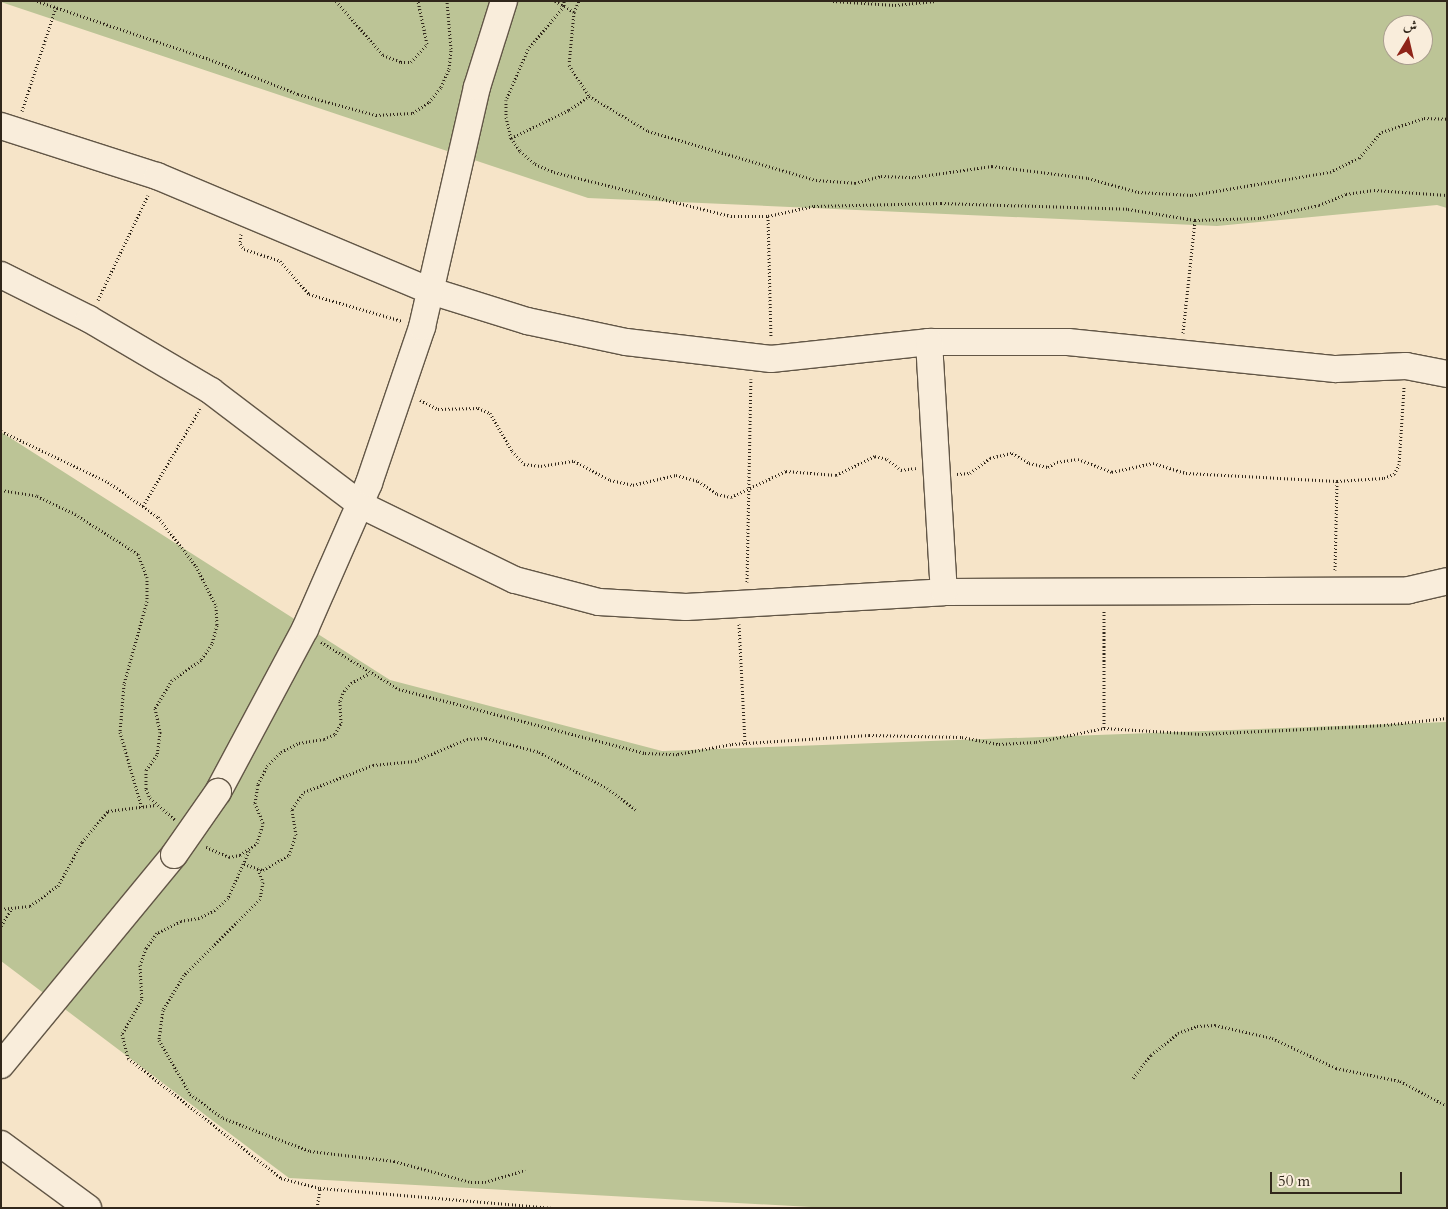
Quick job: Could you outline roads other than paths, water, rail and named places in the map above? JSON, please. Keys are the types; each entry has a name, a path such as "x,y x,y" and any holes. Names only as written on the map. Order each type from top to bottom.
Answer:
{"street":[{"path":"1,1065 174,855 218,792 305,629 361,505 402,392 431,291 477,87 503,2"},
{"path":"9,128 157,176 431,291 527,321 626,342 761,359 929,342 1068,342 1336,369 1406,366 1447,374"},
{"path":"1,275 89,319 211,391 361,505 515,580 599,602 686,607 742,606 944,592 1409,590 1447,581"},
{"path":"929,342 944,592"},
{"path":"1,1144 88,1208"}]}
